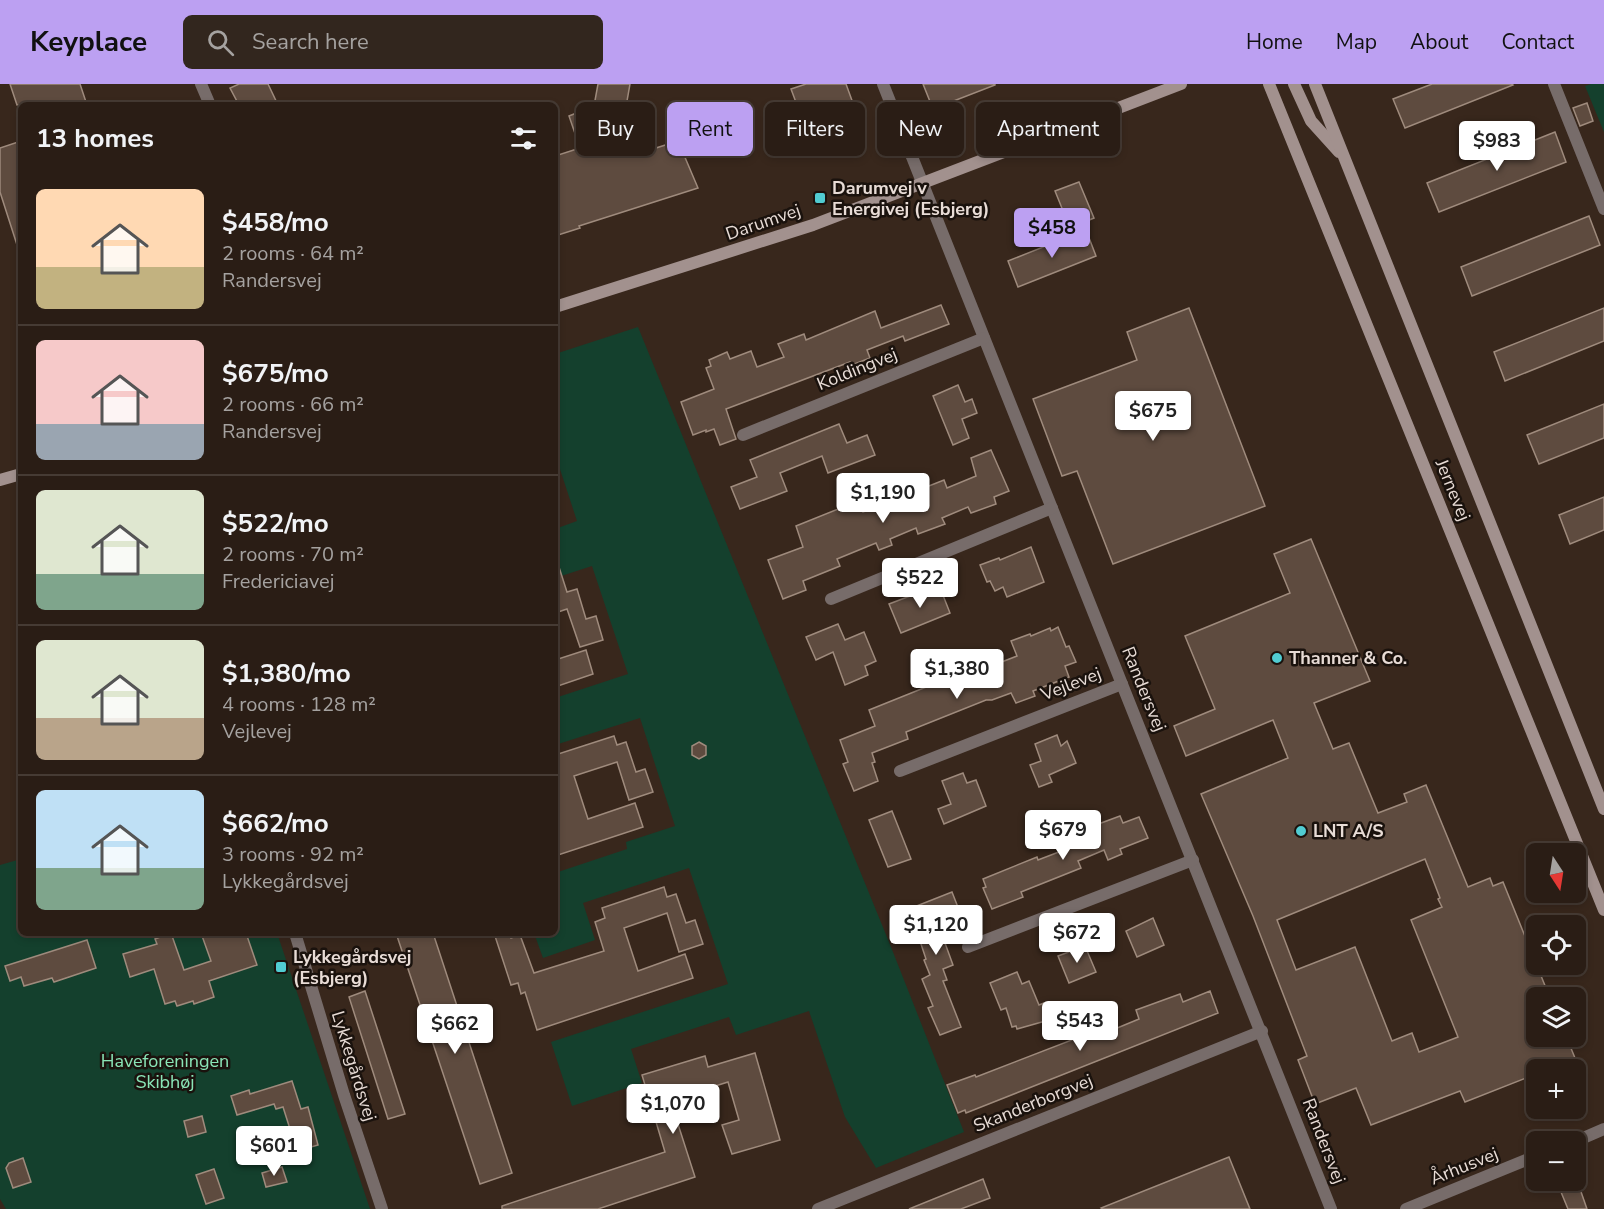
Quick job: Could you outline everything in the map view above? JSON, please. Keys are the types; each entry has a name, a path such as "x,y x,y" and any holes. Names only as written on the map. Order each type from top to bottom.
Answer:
{"main road":[{"name":"Darumvej","path":"558,307 771,240 1181,84"},
{"name":"Jernevej","path":"1269,84 1604,910"},
{"path":"1294,84 1311,121 1346,160"},
{"name":"Jernevej","path":"1315,84 1604,809"},
{"path":"0,480 18,475"}],"street":[{"path":"201,84 209,102"},
{"name":"Randersvej","path":"883,84 1331,1209"},
{"path":"1556,85 1604,209"},
{"name":"Koldingvej","path":"743,435 984,338"},
{"path":"831,599 1052,508"},
{"name":"Vejlevej","path":"900,771 1122,684"},
{"path":"968,947 1193,860"},
{"name":"Lykkegårdsvej","path":"296,936 344,1095 382,1209"},
{"name":"Skanderborgvej","path":"818,1209 1262,1031"},
{"path":"1586,1137 1604,1129"},
{"name":"Århusvej","path":"1406,1209 1526,1160"}],"green space":[{"path":"1604,84 1604,132 1585,86"},
{"path":"638,327 889,942 964,1132 876,1168 845,1117 809,1011 736,1035 729,1017 631,1049 642,1083 572,1106 551,1042 728,984 689,868 583,903 595,940 543,958 535,936 558,936 558,872 627,849 626,842 675,826 640,718 558,744 558,697 628,674 592,566 558,577 558,528 577,521 558,463 558,353"},
{"name":"Haveforeningen Skibhøj","path":"18,860 18,936 278,936 370,1209 6,1209 0,1199 0,865"}],"building":[{"path":"10,84 80,84 86,102 18,102 17,105"},
{"path":"239,84 268,84 277,102 237,102 230,88"},
{"path":"598,84 630,84 627,102 595,102"},
{"path":"806,84 846,84 853,102 796,102 791,89"},
{"path":"923,84 995,84 951,102 930,102"},
{"path":"1432,84 1513,85 1405,128 1393,99"},
{"path":"1587,103 1593,121 1580,126 1573,108"},
{"path":"576,113 576,136 569,116"},
{"path":"1555,132 1566,162 1439,212 1427,183"},
{"path":"18,142 18,248 0,192 0,148"},
{"path":"667,144 667,156 684,156 698,188 579,226 580,228 558,235 558,155 576,149 576,156 655,156 655,148"},
{"path":"1079,182 1094,218 1070,228 1055,191"},
{"path":"1589,216 1600,245 1472,296 1461,267"},
{"path":"1086,230 1096,256 1018,287 1008,261"},
{"path":"941,305 949,324 905,341 903,336 867,350 870,358 852,365 850,362 726,409 736,439 720,445 714,429 693,435 681,402 714,389 706,368 711,366 709,360 727,352 730,359 751,351 757,367 784,357 778,344 804,334 806,340 875,311 881,328"},
{"path":"1189,308 1265,506 1113,564 1077,471 1062,476 1033,399 1137,360 1127,332"},
{"path":"1604,308 1604,341 1505,381 1494,352"},
{"path":"958,385 965,402 972,399 977,413 962,419 969,438 953,445 933,396"},
{"path":"1604,404 1604,438 1539,464 1527,435"},
{"path":"839,424 847,443 867,435 875,455 828,473 822,456 780,473 787,491 740,509 731,487 757,477 750,460"},
{"path":"991,450 1009,491 994,497 996,504 971,513 968,507 942,518 945,524 918,534 916,528 890,539 892,545 879,550 876,543 837,559 840,566 803,581 806,590 783,599 768,560 803,547 796,526 858,501 863,512 944,480 947,488 976,476 971,458"},
{"path":"1604,497 1604,530 1570,544 1559,515"},
{"path":"1311,539 1370,681 1314,703 1333,749 1349,743 1378,813 1407,802 1404,794 1426,785 1468,887 1490,878 1493,886 1503,882 1526,939 1526,975 1541,975 1546,987 1526,987 1526,1047 1570,1047 1575,1058 1526,1059 1526,1078 1465,1102 1460,1091 1371,1125 1356,1088 1315,1104 1298,1060 1307,1056 1253,916 1201,794 1288,758 1273,720 1186,756 1174,726 1215,709 1185,636 1290,593 1274,554","holes":["1425,859 1440,898 1438,899 1442,907 1411,920 1458,1037 1419,1052 1412,1033 1392,1041 1355,947 1296,970 1277,920"]},
{"path":"1031,547 1044,582 1007,597 1003,587 995,591 990,581 987,582 980,565 999,558 1000,560"},
{"path":"558,564 567,592 577,589 586,619 596,616 603,640 580,647 567,609 558,612"},
{"path":"939,585 950,613 901,633 889,604"},
{"path":"838,624 845,640 864,632 876,661 865,666 868,675 845,685 833,652 816,660 806,637"},
{"path":"1058,627 1066,647 1069,646 1076,662 1065,666 1069,677 1033,691 1035,696 1016,703 1011,693 986,700 906,732 908,739 872,753 875,762 872,763 878,781 854,791 843,764 848,762 840,740 875,726 869,710 961,673 966,686 1002,671 999,663 1017,656 1011,641 1050,628 1051,631"},
{"path":"586,650 593,674 558,686 558,659"},
{"path":"1057,735 1061,746 1067,741 1076,763 1049,775 1052,782 1039,787 1030,765 1041,761 1035,744"},
{"path":"614,736 617,745 626,742 636,772 645,769 653,792 629,800 617,762 574,776 588,819 635,803 643,827 558,855 558,754"},
{"path":"699,742 706,746 706,755 699,759 692,755 692,746"},
{"path":"963,773 967,783 976,780 986,806 944,824 938,809 951,804 942,781"},
{"path":"892,811 911,859 888,867 869,820"},
{"path":"1120,816 1123,823 1139,817 1148,838 1120,849 1122,854 1108,860 1104,850 1078,861 1081,868 1021,892 1023,897 992,909 983,888 986,887 983,879 1037,857 1038,860 1090,840 1085,829"},
{"path":"664,887 667,897 676,894 686,923 695,920 703,944 679,952 667,913 624,928 638,971 685,954 693,978 537,1030 525,992 521,994 518,983 511,985 495,936 510,936 511,938 520,936 534,973 604,951 595,922 605,918 602,908"},
{"path":"952,892 961,915 943,922 946,930 941,932 953,965 943,969 947,980 943,981 961,1027 940,1035 928,1008 933,1006 922,979 930,975 924,960 926,959 917,932 913,933 904,911"},
{"path":"1153,918 1164,945 1137,957 1126,931"},
{"path":"172,936 184,970 211,961 202,936 247,936 257,965 209,981 214,997 194,1004 193,1001 177,1006 175,1001 165,1004 154,969 130,977 123,954 157,944 155,939"},
{"path":"397,936 434,936 512,1173 480,1184"},
{"path":"87,940 96,968 54,982 52,978 24,986 21,977 10,981 5,966"},
{"path":"1085,946 1096,972 1069,983 1058,956"},
{"path":"1017,972 1022,984 1029,981 1039,1005 1044,1003 1049,1020 1017,1029 1016,1026 1012,1027 1006,1008 1001,1010 990,983"},
{"path":"365,991 405,1114 388,1119 349,997"},
{"path":"1210,991 1218,1013 966,1113 965,1110 958,1113 947,1085 975,1075 976,1077 1108,1026 1110,1031 1139,1019 1136,1010 1180,994 1183,1002"},
{"path":"755,1053 780,1140 732,1154 722,1125 739,1120 728,1082 677,1098 683,1119 677,1121 695,1177 598,1209 502,1209 502,1206 665,1152 642,1075 705,1056 708,1067"},
{"path":"292,1081 301,1109 308,1107 318,1145 297,1151 283,1107 276,1109 274,1104 237,1115 231,1096 249,1090 250,1094"},
{"path":"202,1116 206,1132 188,1137 184,1121"},
{"path":"1229,1157 1250,1209 1101,1208"},
{"path":"23,1158 31,1182 13,1188 6,1168 9,1163"},
{"path":"282,1167 287,1182 266,1187 262,1173"},
{"path":"214,1169 224,1198 206,1204 196,1175"},
{"path":"983,1179 990,1198 961,1209 909,1209"},
{"path":"1581,1191 1587,1209 1568,1209 1561,1192"}],"place":[{"name":"Darumvej v Energivej (Esbjerg)","path":"820,198"},
{"name":"Thanner & Co.","path":"1277,658"},
{"name":"LNT A/S","path":"1301,831"},
{"name":"Lykkegårdsvej (Esbjerg)","path":"281,967"}]}
